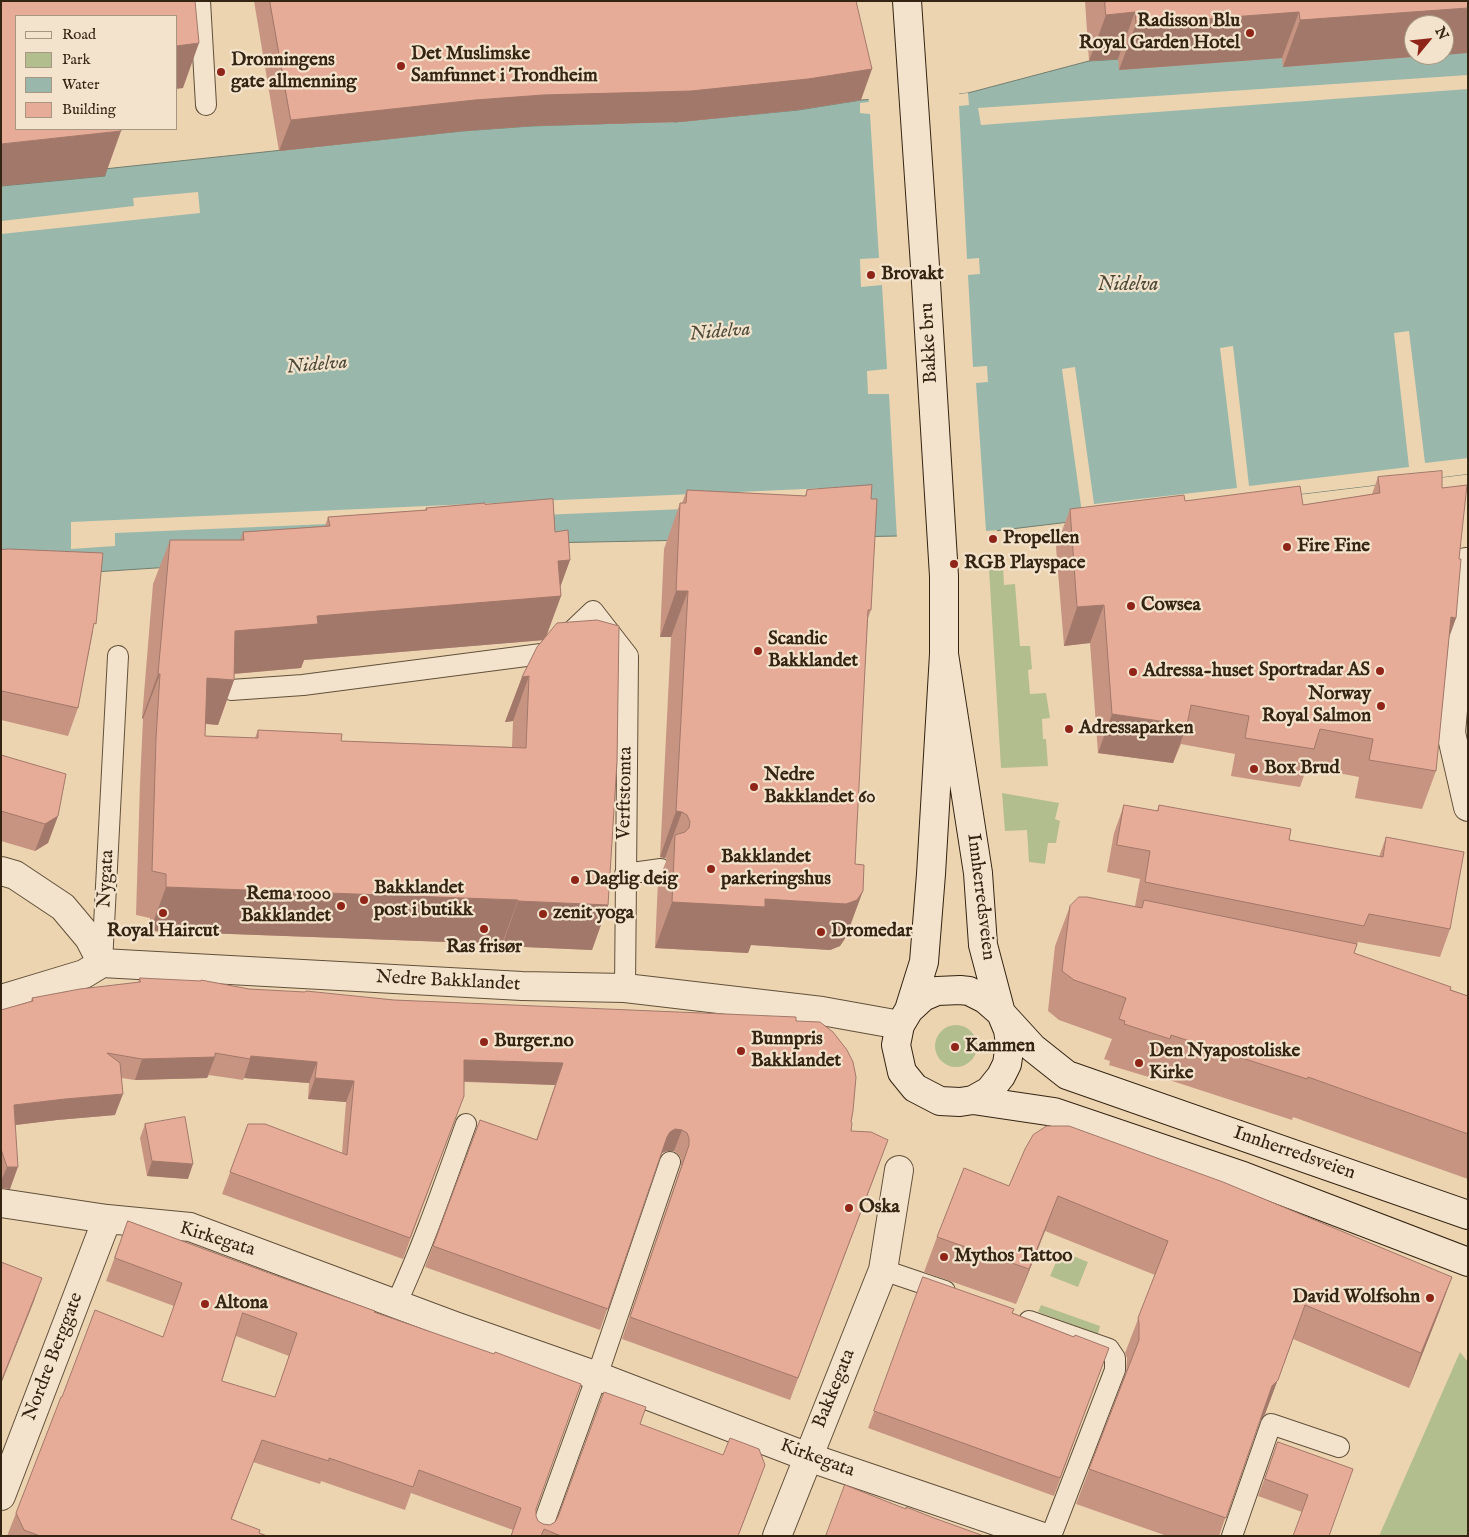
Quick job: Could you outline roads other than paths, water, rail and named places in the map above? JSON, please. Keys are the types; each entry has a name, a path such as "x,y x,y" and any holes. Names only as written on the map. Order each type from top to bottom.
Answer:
{"street":[{"name":"Bakke bru","path":"907,1 943,567 944,654"},
{"path":"1466,562 1451,733 1468,807"},
{"name":"Innherredsveien","path":"944,654 978,873 982,946 1001,1013 1033,1048 1068,1075 1468,1214"},
{"name":"Innherredsveien","path":"904,1018 924,962 932,874 944,654"},
{"name":"Nygata","path":"1,871 15,875 63,907 89,938 102,963"},
{"path":"1,999 84,974 102,963"},
{"name":"Nedre Bakklandet","path":"102,963 522,986 625,988 822,1011 904,1018"},
{"path":"937,991 969,991 985,999 1001,1013 1008,1030 1010,1044 1007,1064 1002,1076 989,1091 973,1100 960,1102 940,1101 915,1088 902,1072 896,1045 904,1018 923,997 937,991"},
{"name":"Innherredsveien","path":"973,1100 1054,1112 1243,1176 1468,1262"},
{"name":"Bakkegata","path":"777,1536 883,1270 899,1170"},
{"name":"Kirkegata","path":"1,1203 107,1219 190,1227 597,1376 808,1457 1040,1536"},
{"name":"Nordre Berggate","path":"1,1496 107,1219"}],"lane":[{"path":"200,1 206,104"},
{"name":"Verftstomta","path":"231,690 303,685 549,653 593,611 628,656 625,988"},
{"name":"Nygata","path":"102,963 118,656"},
{"path":"625,874 661,869"},
{"path":"396,1304 411,1272 436,1208 466,1124"},
{"path":"539,1536 597,1376 670,1162"},
{"path":"883,1270 959,1296"},
{"path":"1015,1316 1109,1349 1115,1358 1115,1370 1051,1536"},
{"path":"1232,1536 1270,1424 1339,1447"}],"water":[{"name":"Nidelva","path":"1468,38 1468,474 986,532 897,536 542,543 1,578 1,186 105,176 104,169 462,131 673,119 674,122 798,110 861,100 968,93 1089,61 1404,42 1404,65 1454,65 1454,39"}],"place":[{"name":"Radisson Blu Royal Garden Hotel","path":"1250,33"},
{"name":"Det Muslimske Samfunnet i Trondheim","path":"401,66"},
{"name":"Dronningens gate allmenning","path":"221,72"},
{"name":"Brovakt","path":"871,275"},
{"name":"Propellen","path":"993,539"},
{"name":"Fire Fine","path":"1287,547"},
{"name":"RGB Playspace","path":"954,564"},
{"name":"Cowsea","path":"1131,606"},
{"name":"Scandic Bakklandet","path":"758,651"},
{"name":"Sportradar AS","path":"1380,671"},
{"name":"Adressa-huset","path":"1133,672"},
{"name":"Norway Royal Salmon","path":"1381,706"},
{"name":"Adressaparken","path":"1069,729"},
{"name":"Box Brud","path":"1254,769"},
{"name":"Nedre Bakklandet 60","path":"754,787"},
{"name":"Bakklandet parkeringshus","path":"711,869"},
{"name":"Daglig deig","path":"575,880"},
{"name":"Bakklandet post i butikk","path":"364,900"},
{"name":"Rema 1000 Bakklandet","path":"341,906"},
{"name":"Royal Haircut","path":"163,913"},
{"name":"zenit yoga","path":"543,914"},
{"name":"Ras frisør","path":"484,929"},
{"name":"Dromedar","path":"821,932"},
{"name":"Burger.no","path":"484,1042"},
{"name":"Kammen","path":"955,1047"},
{"name":"Bunnpris Bakklandet","path":"741,1051"},
{"name":"Den Nyapostoliske Kirke","path":"1139,1063"},
{"name":"Oska","path":"849,1208"},
{"name":"Mythos Tattoo","path":"944,1257"},
{"name":"David Wolfsohn","path":"1430,1298"},
{"name":"Altona","path":"205,1304"}]}
